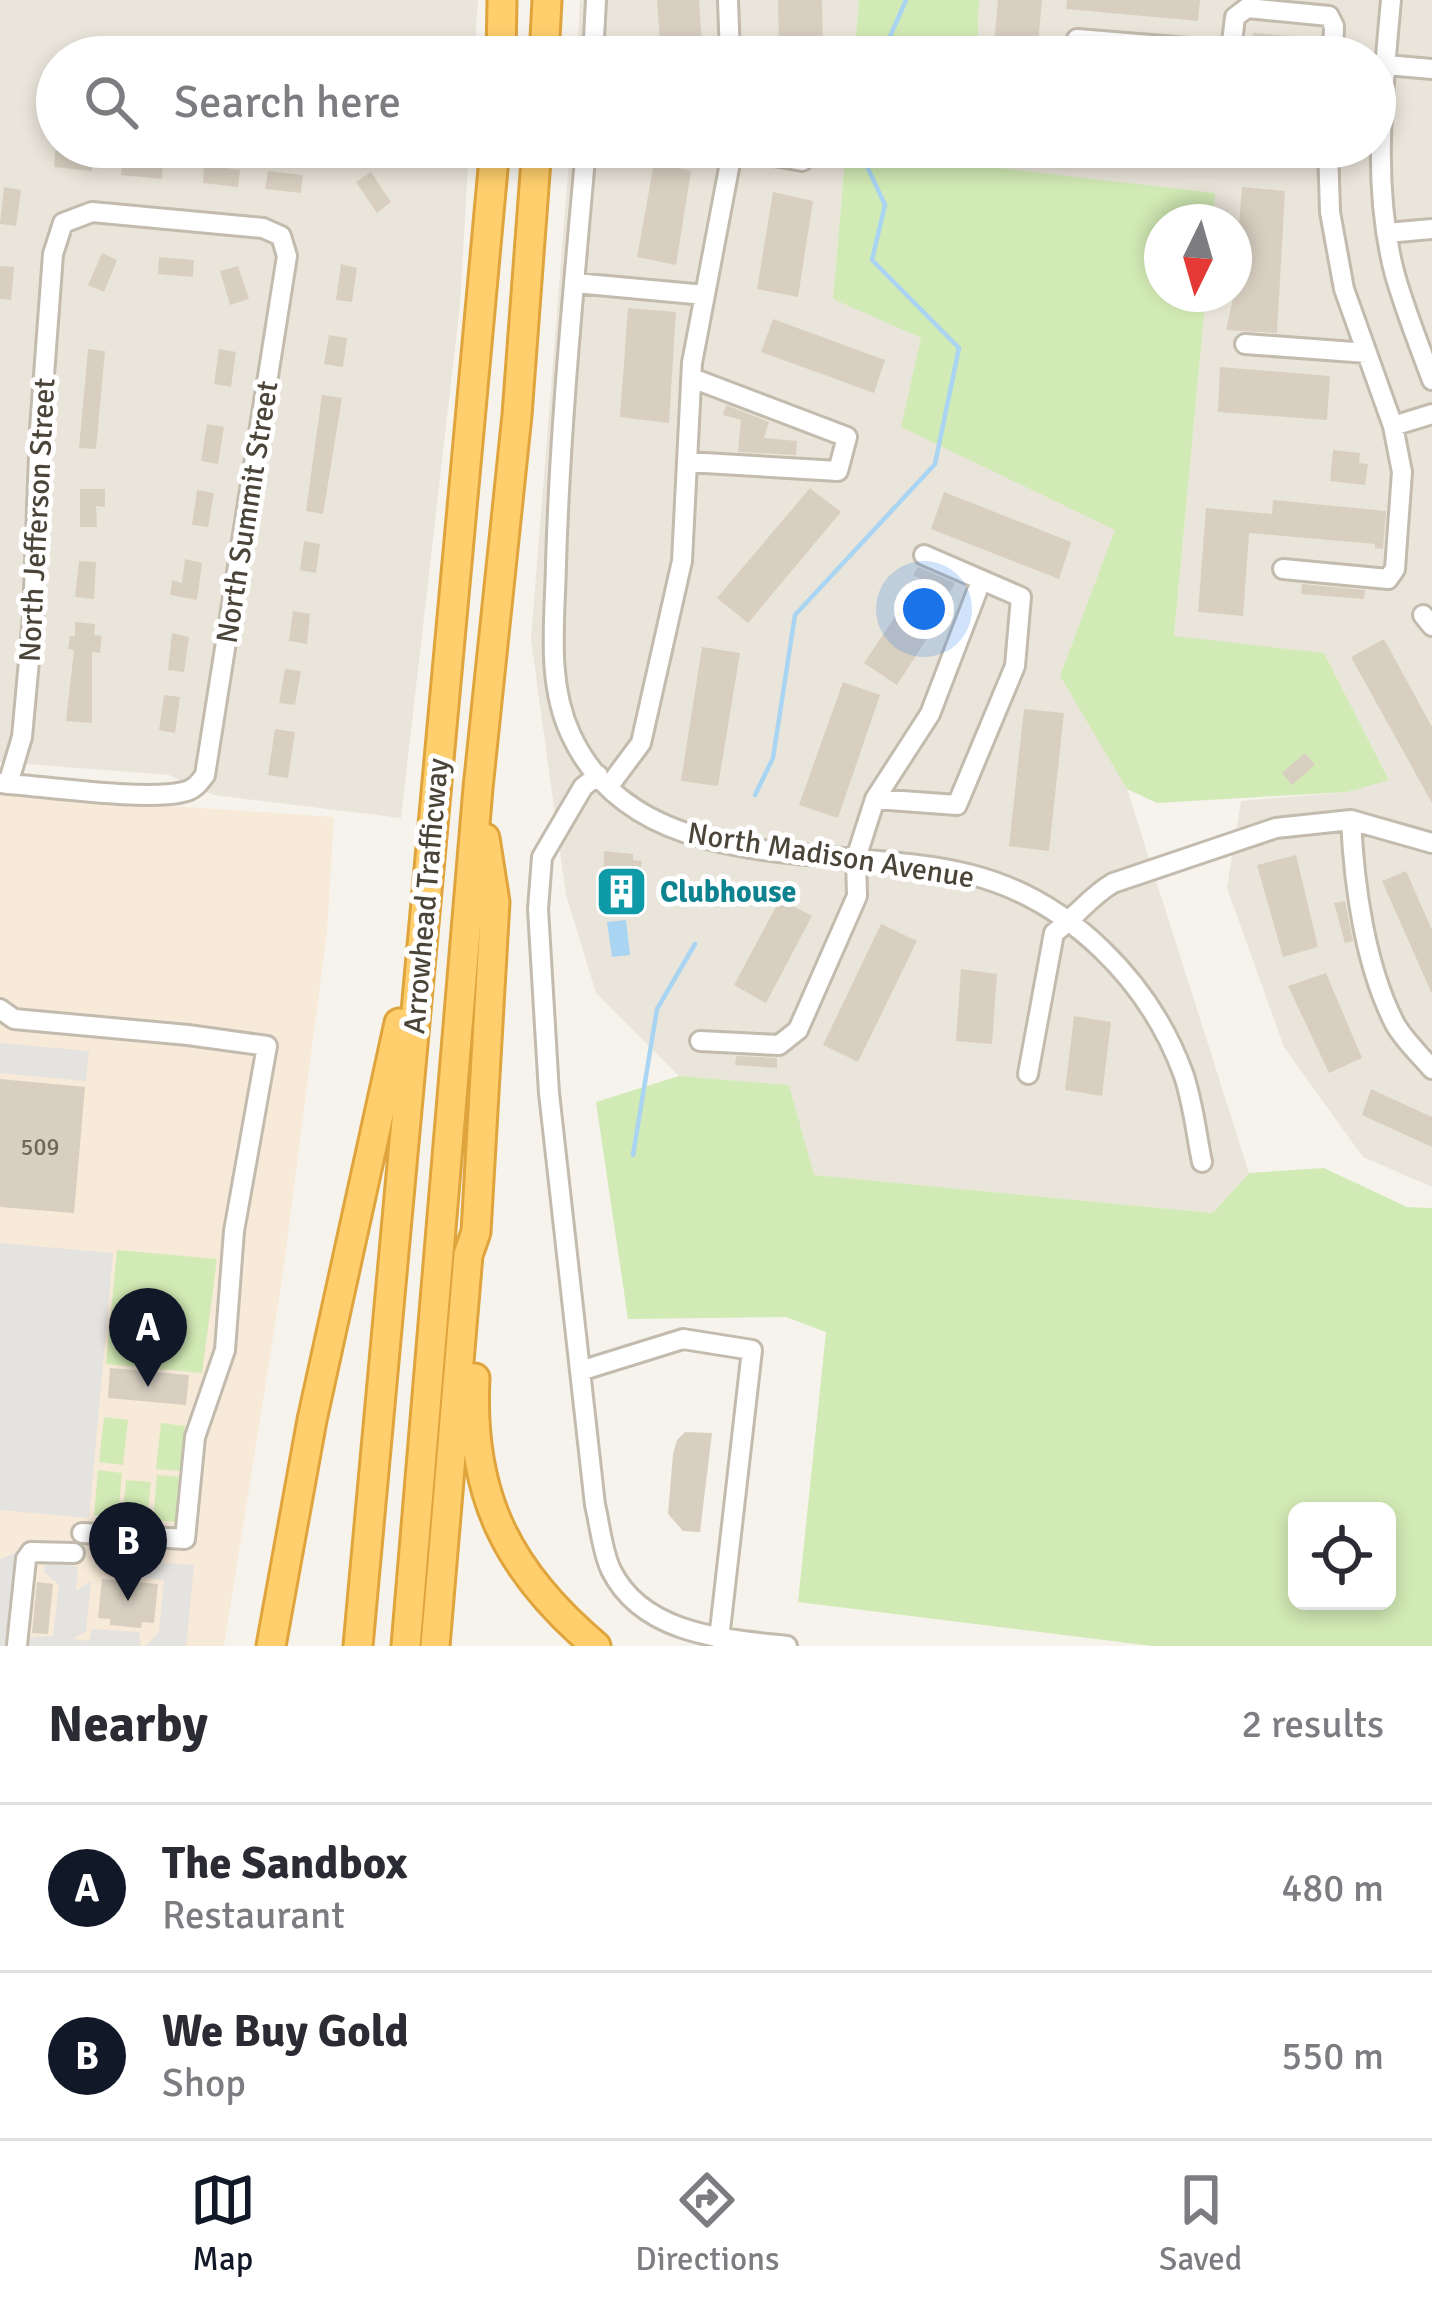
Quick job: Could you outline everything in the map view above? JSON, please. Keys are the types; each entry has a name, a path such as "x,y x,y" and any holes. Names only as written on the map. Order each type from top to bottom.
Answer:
{"highway":[{"path":"501,36 502,0"},
{"path":"545,36 548,0"},
{"name":"Arrowhead Trafficway","path":"358,1646 493,168"},
{"name":"Arrowhead Trafficway","path":"406,1646 535,168"},
{"path":"478,788 495,902 476,1232 481,1256 472,1430 483,1486 503,1537 524,1570 596,1646"},
{"path":"271,1646 312,1420 423,920"},
{"path":"435,1646 468,1255 476,1232"}],"street":[{"path":"594,36 596,0"},
{"path":"728,0 729,36"},
{"path":"1385,36 1391,0"},
{"path":"1233,36 1235,17 1247,8 1329,16 1334,36"},
{"path":"1396,66 1432,69"},
{"name":"North Madison Avenue","path":"584,168 558,483 553,672 570,734 603,780 647,817 691,837 972,875 1027,897 1069,922 1114,961 1151,1008 1184,1075 1202,1162"},
{"path":"729,168 692,378 682,561 640,743 603,780 584,787 542,856 538,909 546,1054 580,1371 595,1505 610,1568 650,1612 687,1631 787,1646"},
{"path":"1283,569 1388,579 1395,569 1402,472 1393,427 1344,289 1330,212 1329,168"},
{"path":"1381,168 1395,273 1432,380"},
{"name":"North Jefferson Street","path":"4,783 22,737 53,254 63,223 92,212 263,228 280,236"},
{"path":"1387,233 1432,230"},
{"name":"North Summit Street","path":"4,783 170,794 197,786 210,758 286,256 280,236"},
{"path":"574,283 705,295"},
{"path":"1245,344 1366,352"},
{"path":"687,462 838,471 848,437 692,378"},
{"path":"1393,427 1432,414"},
{"path":"875,800 957,805 1015,666 1021,597 925,555"},
{"path":"700,1041 779,1045 798,1030 857,896 856,858 875,800 930,714 980,580"},
{"path":"1028,1074 1054,933 1089,897 1113,883 1276,828 1351,820 1432,843"},
{"path":"1351,820 1354,887 1367,944 1396,1026 1432,1069"},
{"path":"0,1009 14,1019 267,1046 234,1231 225,1350 195,1437 185,1538 82,1533"},
{"path":"580,1371 683,1339 752,1350 719,1639"},
{"path":"17,1645 26,1559 31,1552 74,1553"}],"shaded area":[{"path":"0,0 478,0 475,36 36,36 36,168 468,168 460,304 401,818 214,795 169,775 0,762"},
{"path":"580,0 859,0 856,36 578,36"},
{"path":"979,0 1432,0 1432,1187 1363,1157 1284,1047 1227,888 1241,801 1347,792 1389,779 1324,654 1174,637 1204,312 1252,312 1252,204 1214,204 1214,193 997,168 1396,168 1396,36 978,36"},
{"path":"568,168 844,168 833,298 921,338 902,427 1116,530 1060,676 1097,730 1127,789 1249,1173 1213,1213 813,1175 789,1085 679,1076 596,993 566,895 531,640"},
{"path":"0,794 334,817 327,931 281,1287 224,1646 0,1646"},
{"path":"0,1043 89,1051 86,1081 0,1073"},
{"path":"0,1243 113,1253 89,1518 0,1510"},
{"path":"21,1551 24,1637 53,1636 59,1585 44,1572 45,1560 78,1567 76,1591 91,1581 86,1631 73,1639 89,1641 92,1629 139,1632 141,1646 0,1646 0,1559"},
{"path":"113,1559 194,1565 186,1646 146,1646 159,1632 164,1580 111,1574"}],"green space":[{"path":"859,0 979,0 978,36 856,36"},
{"path":"844,168 998,168 1215,193 1214,204 1144,204 1144,312 1204,312 1174,636 1324,653 1389,780 1347,792 1157,803 1127,789 1060,676 1115,530 901,427 921,338 833,299"},
{"path":"679,1076 789,1085 814,1175 1213,1213 1249,1173 1324,1168 1407,1207 1432,1208 1432,1646 1152,1646 798,1602 826,1332 786,1317 628,1319 596,1102"},
{"path":"117,1250 217,1259 202,1373 106,1364"},
{"path":"104,1417 128,1420 123,1465 99,1462"},
{"path":"161,1423 185,1426 181,1471 156,1469"},
{"path":"98,1470 122,1473 118,1518 94,1515"},
{"path":"157,1475 181,1477 177,1522 153,1520"},
{"path":"126,1480 151,1482 146,1527 122,1525"}],"water":[{"path":"626,920 630,955 612,957 607,922"}],"building":[{"path":"657,0 699,0 702,36 660,36"},
{"path":"778,0 822,0 823,36 779,36"},
{"path":"998,0 1042,0 1039,36 995,36"},
{"path":"1067,0 1200,0 1198,21 1066,9"},
{"path":"122,168 163,168 162,179 121,175"},
{"path":"204,168 240,170 238,187 203,183"},
{"path":"653,168 691,171 676,265 637,257"},
{"path":"268,171 303,175 301,193 265,189"},
{"path":"371,172 391,202 377,213 356,182"},
{"path":"4,187 21,190 16,226 0,224"},
{"path":"1242,187 1285,191 1277,333 1226,330 1230,312 1252,312 1252,204 1241,204"},
{"path":"773,192 813,201 798,297 757,289"},
{"path":"102,253 117,260 104,292 88,285"},
{"path":"159,257 194,260 193,277 158,274"},
{"path":"341,264 357,268 352,302 336,300"},
{"path":"0,266 14,267 11,300 0,299"},
{"path":"238,266 249,299 230,305 220,271"},
{"path":"628,308 676,312 669,423 620,417"},
{"path":"773,319 885,360 874,393 761,352"},
{"path":"329,335 347,338 343,367 324,364"},
{"path":"88,349 105,351 96,449 79,448"},
{"path":"219,349 236,352 231,387 214,384"},
{"path":"1220,367 1330,376 1327,420 1218,412"},
{"path":"322,395 342,398 323,514 306,511"},
{"path":"726,405 769,422 764,438 797,441 796,455 738,452 741,420 723,415"},
{"path":"207,424 224,427 218,464 201,461"},
{"path":"1333,450 1360,453 1359,463 1368,464 1365,485 1330,481"},
{"path":"810,488 841,512 748,623 717,598"},
{"path":"80,489 105,489 105,507 96,506 97,527 80,527"},
{"path":"197,490 214,493 208,527 192,525"},
{"path":"944,492 1071,542 1059,579 931,529"},
{"path":"1273,500 1386,511 1383,549 1375,544 1249,533 1243,616 1198,612 1206,508 1272,514"},
{"path":"304,541 320,544 316,573 300,570"},
{"path":"185,559 202,563 197,600 170,595 172,580 182,583"},
{"path":"79,561 96,562 94,599 75,597"},
{"path":"918,567 955,583 946,600 950,603 897,685 864,663 920,579 913,575"},
{"path":"1302,584 1365,590 1364,599 1301,594"},
{"path":"293,611 310,614 307,644 289,641"},
{"path":"75,622 95,624 94,635 102,636 100,653 92,652 92,723 66,721 74,650 68,649"},
{"path":"172,633 189,637 184,672 168,670"},
{"path":"1384,639 1432,727 1432,803 1351,657"},
{"path":"702,647 740,653 718,786 681,781"},
{"path":"285,669 301,671 295,705 279,703"},
{"path":"843,682 880,695 838,818 799,805"},
{"path":"164,695 180,697 175,733 159,730"},
{"path":"1024,709 1064,713 1049,851 1009,846"},
{"path":"275,729 295,732 288,778 268,775"},
{"path":"1305,753 1315,765 1292,785 1282,773"},
{"name":"Clubhouse","path":"604,851 633,854 633,860 642,861 636,907 630,912 603,912"},
{"path":"1296,855 1318,947 1283,957 1257,865"},
{"path":"1406,871 1432,930 1432,994 1382,881"},
{"path":"780,899 812,916 766,1003 734,985"},
{"path":"1345,901 1353,941 1345,943 1334,903"},
{"path":"881,924 917,941 858,1062 823,1045"},
{"path":"961,969 997,974 992,1044 956,1041"},
{"path":"1326,973 1362,1058 1329,1073 1288,986"},
{"path":"1074,1016 1111,1022 1102,1096 1065,1090"},
{"path":"736,1056 777,1058 777,1068 735,1065"},
{"path":"0,1079 85,1087 74,1213 0,1207"},
{"path":"1371,1089 1432,1117 1432,1147 1362,1115"},
{"path":"110,1368 189,1375 186,1405 108,1398"},
{"path":"685,1432 712,1433 700,1532 683,1531 668,1514 673,1454"},
{"path":"102,1579 158,1584 154,1623 142,1622 141,1628 110,1625 110,1619 98,1618"},
{"path":"37,1582 53,1584 48,1634 32,1633"}],"waterway":[{"path":"890,36 906,0"},
{"path":"755,795 773,758 795,615 935,464 959,348 872,260 885,205 868,168"},
{"path":"633,1155 657,1009 695,944"}],"place":[{"name":"Clubhouse","path":"621,892"},
{"name":"The Sandbox","path":"148,1387"},
{"name":"We Buy Gold","path":"128,1601"}]}
